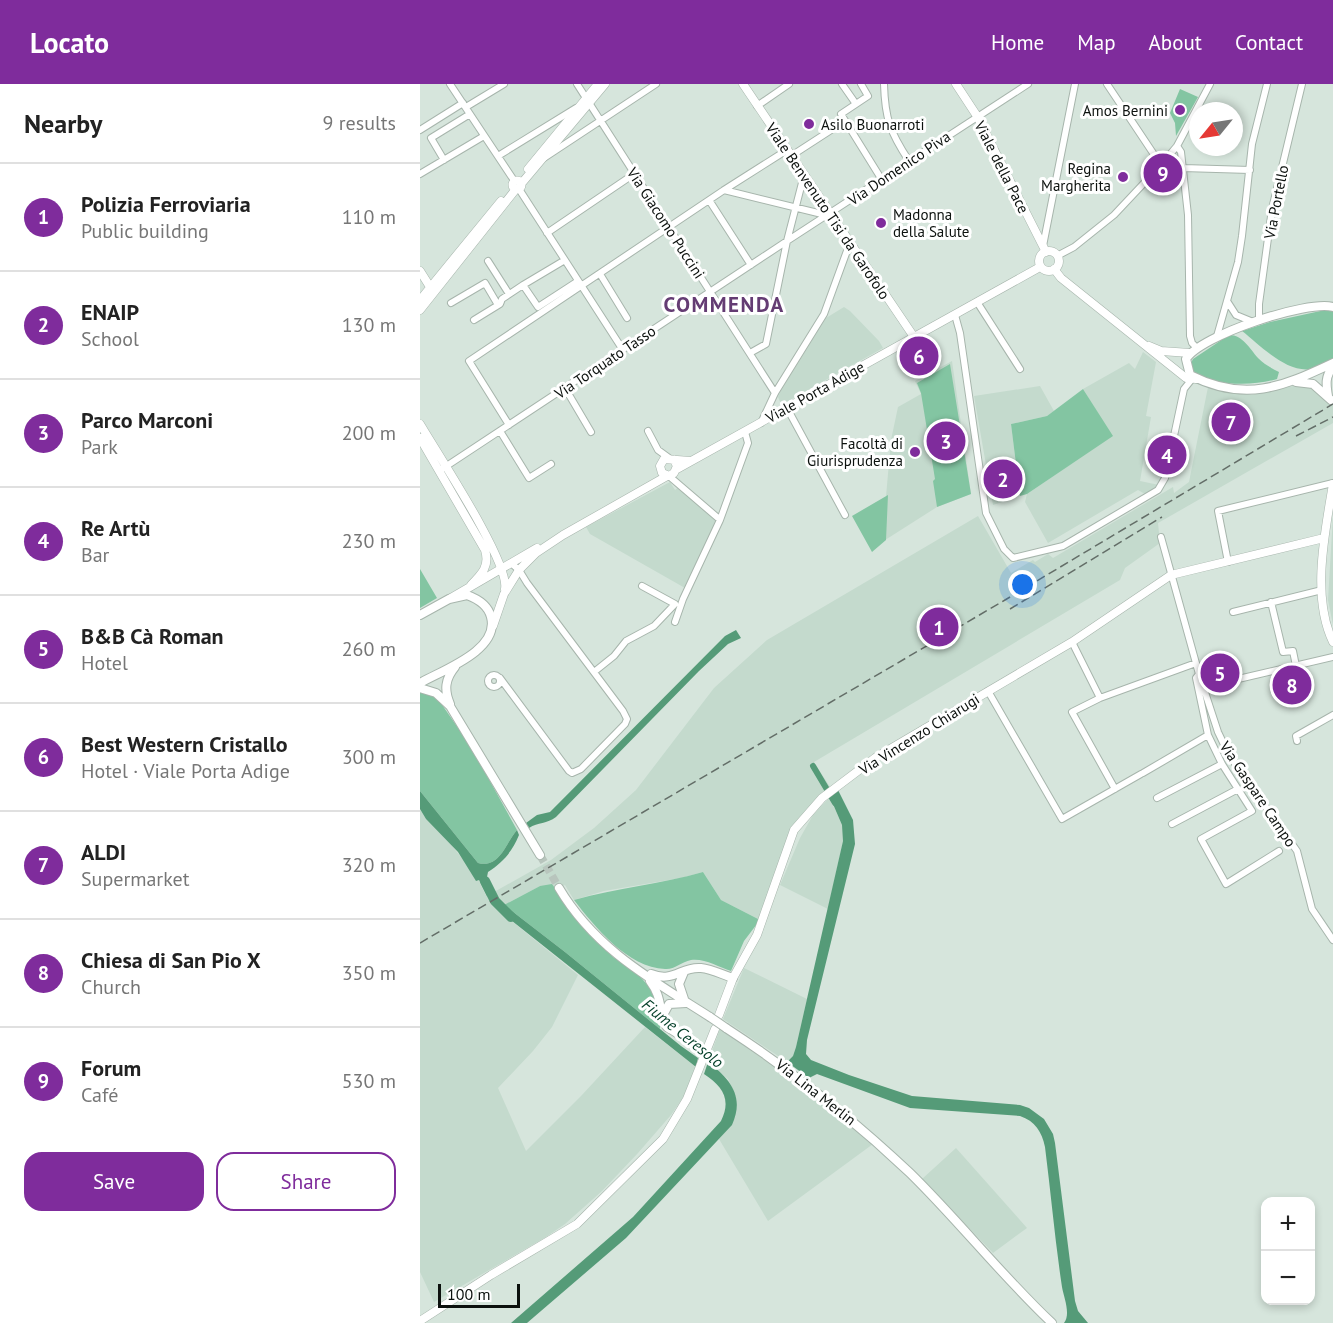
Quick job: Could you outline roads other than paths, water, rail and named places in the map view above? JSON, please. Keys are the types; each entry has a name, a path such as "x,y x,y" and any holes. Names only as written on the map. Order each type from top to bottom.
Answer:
{"main road":[{"path":"1333,300 1256,322 1217,336 1193,350 1186,359 1190,375 1195,379 1244,391 1257,391 1293,382 1333,365"},
{"path":"1309,307 1333,307"},
{"path":"1293,382 1313,384 1330,398 1326,383 1333,365"},
{"path":"449,599 462,595 476,599 488,609 492,618 492,627"},
{"name":"Viale Porta Adige","path":"420,615 449,599"},
{"name":"Viale Porta Adige","path":"420,683 483,646 489,638 492,627"},
{"path":"459,662 448,675 446,694 454,713 540,855"},
{"path":"420,688 436,693 454,713"},
{"name":"Via Lina Merlin","path":"559,888 585,925 613,952 795,1075 863,1130 921,1184 1052,1323"},
{"path":"639,970 665,978 700,968 733,978"},
{"path":"639,970 660,996 667,1027 706,1051"},
{"path":"663,1015 669,1005 687,1003 679,984 685,972"}],"street":[{"path":"450,84 623,350"},
{"path":"420,130 466,108 504,84"},
{"name":"Via Giacomo Puccini","path":"577,84 585,102 600,121 775,393"},
{"path":"544,159 598,84"},
{"path":"420,310 432,290 517,185 585,102 605,84"},
{"path":"517,185 544,159 656,84"},
{"name":"Viale Benvenuto Tisi da Garofolo","path":"743,84 804,174 828,216 852,245 914,337"},
{"path":"757,106 789,84"},
{"path":"842,84 856,104"},
{"path":"861,84 868,96 841,114 882,180"},
{"path":"884,84 886,120 909,161"},
{"name":"Viale della Pace","path":"956,84 977,116 1044,249"},
{"name":"Via Domenico Piva","path":"828,216 1028,84"},
{"path":"1044,249 1057,256 1058,262 1054,269 1048,271 1040,267 1039,258 1044,249 1075,84"},
{"path":"1107,84 1161,165"},
{"path":"1057,256 1074,247 1114,215 1161,165 1177,146 1210,84"},
{"path":"1217,336 1242,237 1252,144 1267,84"},
{"name":"Via Portello","path":"1256,322 1272,209 1302,84"},
{"path":"498,156 585,102"},
{"path":"444,160 431,138 466,108"},
{"path":"523,285 538,307 600,274 724,190 845,121"},
{"path":"420,174 484,136"},
{"path":"1145,345 1161,351 1193,350 1190,336 1188,215 1181,152 1177,146"},
{"path":"1183,168 1250,170"},
{"path":"547,233 634,174"},
{"path":"750,353 766,344 787,241 804,174"},
{"path":"724,190 796,206 828,216"},
{"path":"709,200 751,265"},
{"name":"Via Torquato Tasso","path":"442,469 828,216"},
{"path":"761,423 775,393 824,314 848,248 852,245"},
{"path":"488,261 509,294"},
{"path":"474,320 498,305 502,298 565,261"},
{"name":"Viale Porta Adige","path":"449,599 511,562 1040,267"},
{"path":"1054,269 1061,278 1154,354 1186,378 1195,379"},
{"path":"420,271 432,290"},
{"path":"600,274 627,318"},
{"path":"451,303 485,283 498,305"},
{"path":"509,425 470,361 580,283"},
{"path":"420,300 432,290"},
{"path":"1227,301 1236,315 1256,322"},
{"path":"977,303 1020,369"},
{"path":"955,315 960,333 983,498 988,519 1004,549 1013,558 1063,546 1162,485 1184,389 1195,379"},
{"path":"565,388 591,432"},
{"path":"787,408 845,515"},
{"path":"420,424 485,550 487,559 485,568 471,585"},
{"path":"648,431 658,450 662,473 672,473"},
{"path":"500,432 528,478 550,464"},
{"path":"675,622 683,599 720,520 748,443 745,432"},
{"path":"420,438 495,552 506,581 504,594"},
{"path":"658,450 672,459"},
{"path":"660,466 664,459 694,461"},
{"path":"672,459 672,473 678,482 718,518"},
{"name":"Viale Porta Adige","path":"649,486 660,466"},
{"path":"1228,562 1218,511 1333,484 1324,538 1322,590 1327,629 1333,642"},
{"name":"Via Gaspare Campo","path":"1161,537 1199,674 1223,744 1297,851 1312,909 1333,940"},
{"path":"1171,575 1324,538"},
{"name":"Viale Porta Adige","path":"492,627 504,594 519,570 536,553 554,540"},
{"path":"495,552 519,570 627,719 574,773 569,771 508,692 500,678 495,675 488,679 490,686 508,692"},
{"name":"Via Vincenzo Chiarugi","path":"719,1015 733,978 757,934 794,830 822,798 875,758 1072,642 1171,575"},
{"path":"511,583 519,579 527,583"},
{"path":"594,672 614,656 626,641 654,626 675,604 642,586"},
{"path":"1233,612 1322,590"},
{"path":"1270,602 1283,652 1293,651 1296,666"},
{"path":"1072,642 1100,698"},
{"path":"1204,687 1333,657"},
{"path":"1115,789 1072,712 1100,698 1196,663"},
{"path":"1199,674 1196,678 1208,735 1222,764 1252,811 1201,839 1226,884 1279,851"},
{"path":"496,687 500,678"},
{"path":"988,691 1062,819 1208,735"},
{"path":"1297,741 1296,736 1333,715"},
{"path":"1157,798 1222,764"},
{"path":"1172,824 1238,789"},
{"path":"420,1321 491,1275 577,1224 663,1139 687,1099 715,1029"}],"waterway":[{"path":"813,766 835,803"},
{"name":"Fiume Ceresolo","path":"485,881 495,901 511,917"}],"tunnel":[{"path":"540,855 559,888"}],"railway":[{"path":"420,943 1005,600 1333,404"},
{"path":"1296,436 1333,417"},
{"path":"1010,609 1162,517"}],"place":[{"name":"Amos Bernini","path":"1180,110"},
{"name":"Asilo Buonarroti","path":"809,124"},
{"name":"Forum","path":"1163,173"},
{"name":"Regina Margherita","path":"1123,177"},
{"name":"Madonna della Salute","path":"881,223"},
{"name":"Best Western Cristallo","path":"919,356"},
{"name":"ALDI","path":"1231,422"},
{"name":"Parco Marconi","path":"946,441"},
{"name":"Facoltà di Giurisprudenza","path":"915,452"},
{"name":"Re Artù","path":"1167,455"},
{"name":"ENAIP","path":"1003,479"},
{"name":"Polizia Ferroviaria","path":"939,627"},
{"name":"B&B Cà Roman","path":"1220,673"},
{"name":"Chiesa di San Pio X","path":"1292,685"}],"district":[{"name":"COMMENDA","path":"724,304"}]}
